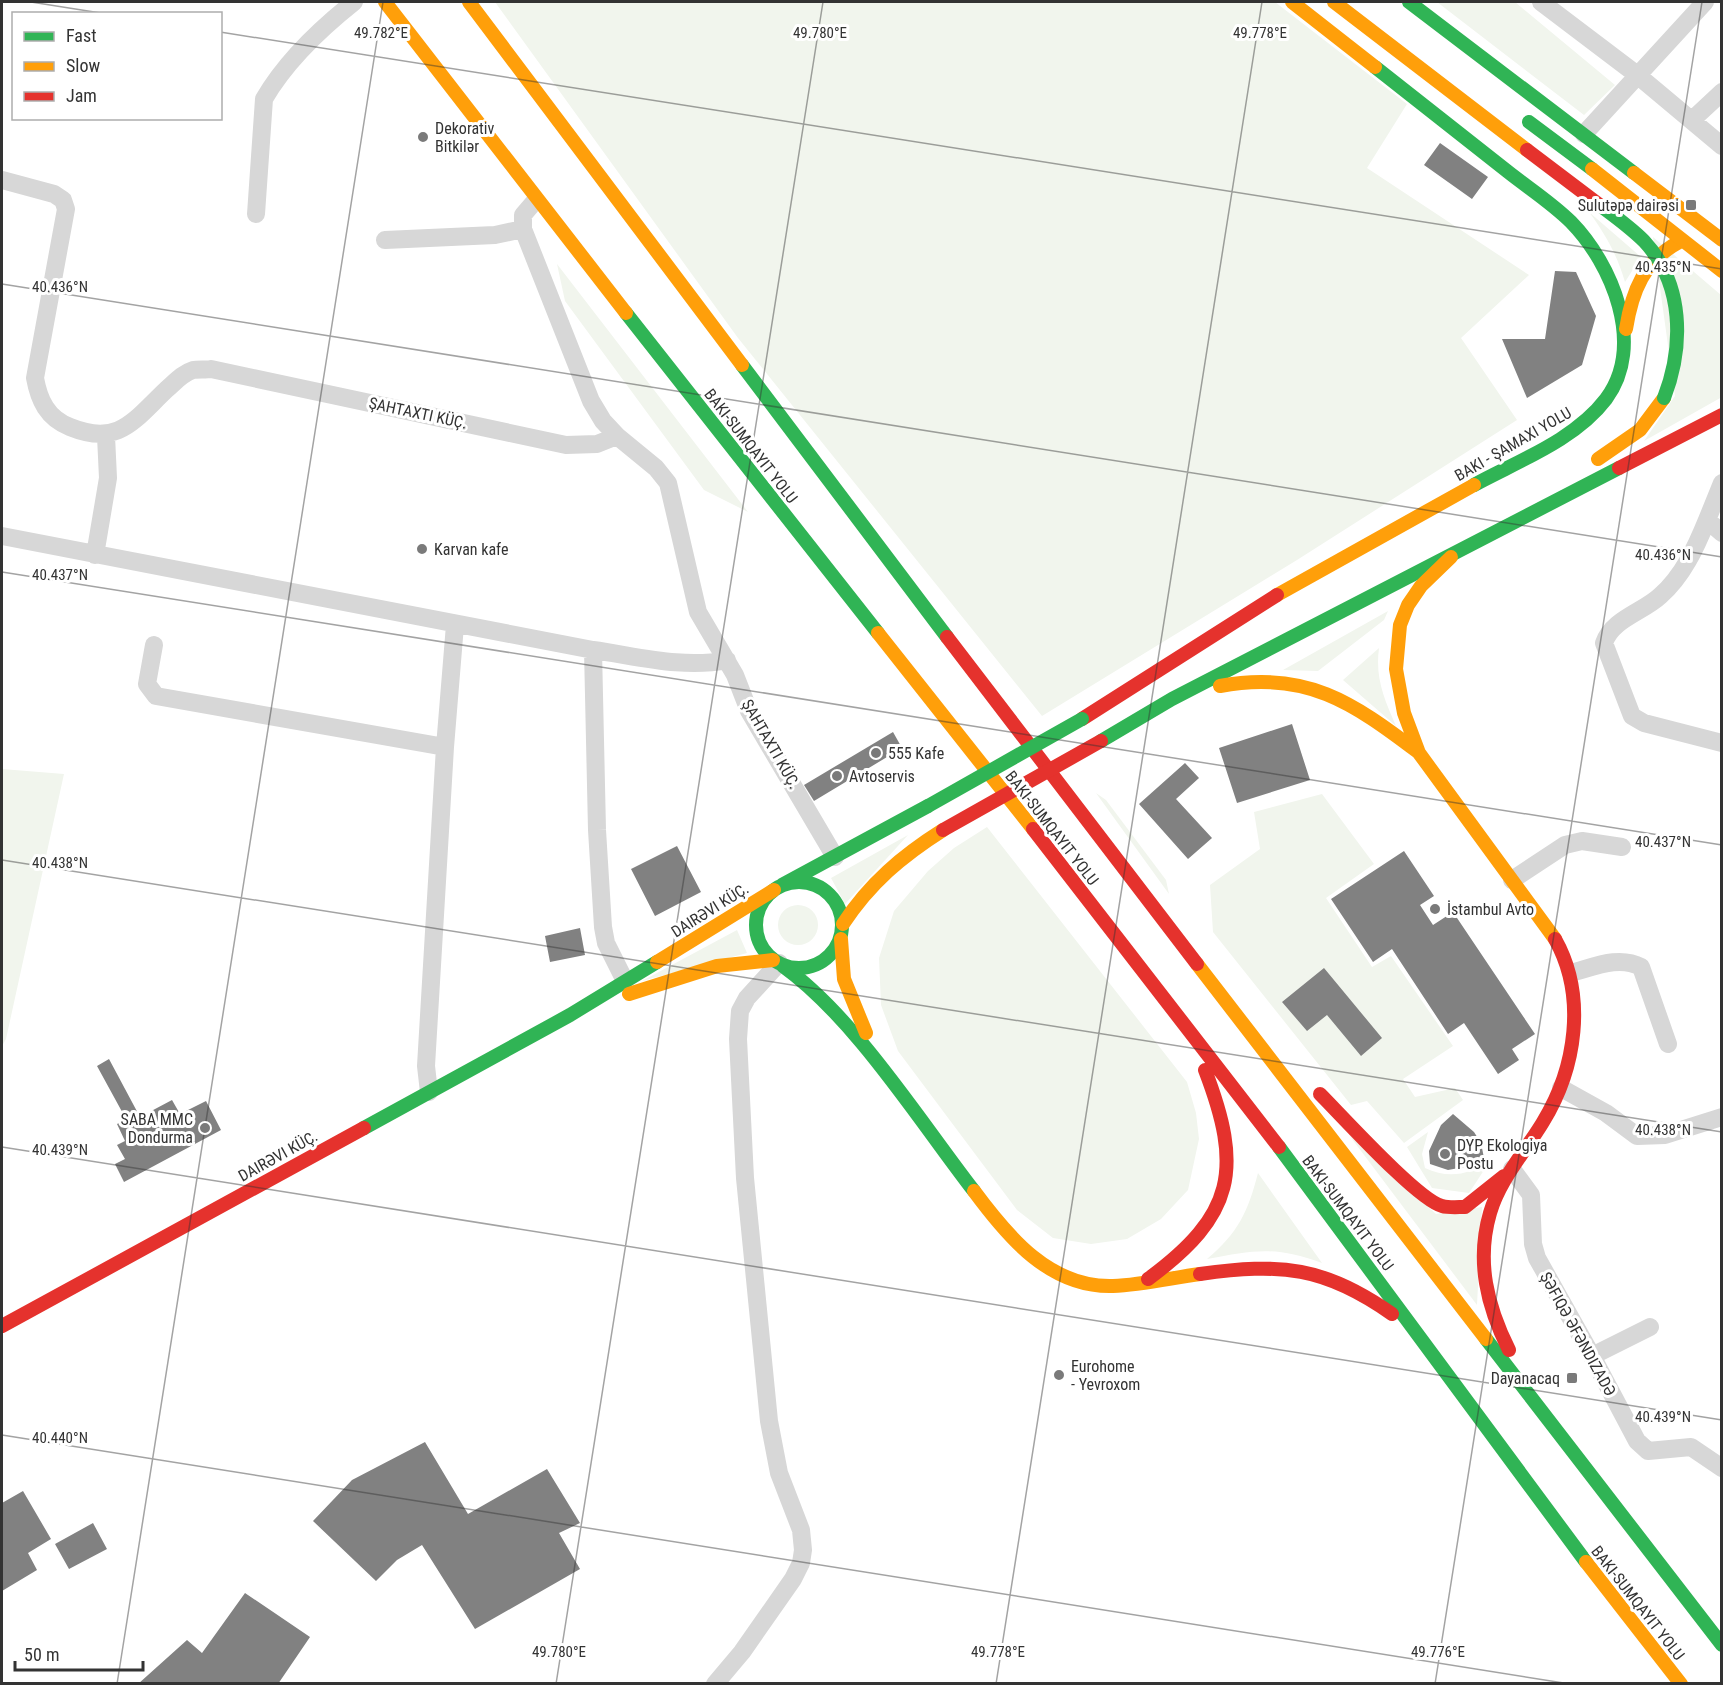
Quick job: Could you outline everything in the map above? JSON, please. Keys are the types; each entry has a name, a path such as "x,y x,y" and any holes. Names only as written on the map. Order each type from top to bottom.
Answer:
{"main road":[{"path":"385,2 535,201 1183,1022 1427,1346 1591,1570 1681,1683"},
{"path":"469,2 1199,968 1722,1646"},
{"path":"1292,2 1570,221 1590,243 1611,283 1621,320 1623,346"},
{"path":"1334,2 1600,206 1649,247 1671,288 1677,312 1678,341 1675,365 1664,398 1640,430 1620,446 1589,464"},
{"path":"1409,2 1722,240"},
{"path":"1517,113 1722,271"},
{"path":"1623,346 1634,291 1651,260 1664,249 1681,241 1697,240 1722,246"},
{"name":"DAIRƏVI KÜÇ.","path":"2,1326 570,1015 778,888 1082,718 1248,611 1572,431 1603,402 1615,384 1621,366 1623,346"},
{"path":"843,924 866,888 879,874 943,830 1172,699 1722,415"},
{"path":"1450,557 1420,587 1400,626 1396,685 1404,722 1419,753 1556,940 1571,973 1574,1011 1570,1052 1561,1088 1529,1147 1512,1169 1496,1197 1487,1224 1482,1262 1483,1276 1502,1336 1551,1424"},
{"path":"1172,699 1191,680 1228,654"},
{"path":"1172,699 1233,682 1263,678 1311,687 1363,712 1419,753"},
{"path":"890,1080 851,999 841,963 843,924 840,910 833,898 822,888 809,883 795,882 778,888 759,908 756,931 759,942 779,963 813,988 890,1080 1005,1232 1033,1258 1062,1276 1091,1285 1141,1284 1255,1268 1290,1268 1316,1273 1345,1282 1379,1304 1427,1346"},
{"path":"779,963 797,969 811,967 834,952 841,939"},
{"name":"DAIRƏVI KÜÇ.","path":"570,1015 717,966 779,963"},
{"path":"1199,968 1302,1076 1404,1178 1431,1201 1452,1208 1472,1203 1512,1169"},
{"path":"1141,1284 1178,1259 1206,1231 1223,1196 1227,1175 1228,1137 1222,1113 1183,1022"},
{"path":"1635,1531 1722,1623"},
{"path":"1591,1570 1666,1683"}],"street":[{"path":"256,214 264,99 273,84 315,34 354,2"},
{"path":"1541,2 1636,74 1722,146"},
{"path":"1584,134 1636,74 1705,2"},
{"path":"1692,120 1722,92"},
{"path":"2,180 54,194 63,200 66,219 37,358 35,378 39,398 46,410 63,424 82,432 106,436 120,431 181,376 194,370 211,369 566,445 597,444 617,436"},
{"path":"535,201 523,215 523,229 591,402 603,421 617,436 656,468 668,483 698,612 727,660 750,711 836,857"},
{"path":"385,240 495,235 523,229"},
{"path":"95,555 108,478 106,436"},
{"path":"1722,483 1707,520 1682,570 1662,595 1612,628 1604,643 1632,716 1644,723 1722,743"},
{"path":"1707,520 1722,533"},
{"path":"2,536 593,650 687,663 708,664 727,660"},
{"path":"429,1092 426,1066 445,747 455,625"},
{"path":"153,645 147,684 149,690 156,696 445,747"},
{"path":"593,650 597,830 603,927 606,943 625,981"},
{"path":"1512,880 1565,845 1582,842 1622,847"},
{"path":"1571,973 1616,961 1629,960 1641,967 1668,1044"},
{"path":"715,1683 742,1652 793,1578 801,1563 803,1550 801,1530 779,1473 769,1420 745,1178 738,1039 740,1011 747,998 779,963"},
{"path":"1561,1088 1606,1113 1637,1136 1665,1135 1722,1117"},
{"name":"ŞƏFIQƏ ƏFƏNDIZADƏ","path":"1512,1169 1531,1195 1533,1244 1537,1258 1642,1448 1657,1452 1691,1447 1722,1468"},
{"path":"1592,1356 1650,1327"}],"shaded area":[{"path":"495,2 1275,2 1407,104 1367,168 1529,275 1461,338 1517,420 1297,560 1042,716 738,338"},
{"path":"1437,2 1515,2 1615,85 1584,115"},
{"path":"1589,212 1641,257 1625,282 1610,246"},
{"path":"1653,237 1721,295 1722,397 1644,441 1675,396"},
{"path":"557,264 748,512 704,490 565,301"},
{"path":"1388,611 1384,620 1318,671 1283,670"},
{"path":"1379,648 1379,679 1396,726 1343,680"},
{"path":"2,769 64,774 6,1039 2,1046"},
{"path":"1096,793 1106,800 1166,880 1169,894"},
{"path":"1322,794 1374,864 1326,898 1372,967 1391,956 1453,1046 1403,1079 1415,1097 1455,1088 1463,1100 1404,1143 1367,1101 1351,1105 1213,932 1210,885 1260,849 1254,812"},
{"path":"987,827 1187,1082 1196,1113 1199,1139 1188,1190 1161,1219 1127,1239 1091,1244 1053,1238 1017,1210 898,1051 881,1005 879,958 894,911 928,871 954,848"},
{"path":"908,835 845,904 831,878"},
{"path":"798,905 806,906 812,911 817,917 817,933 812,939 806,944 798,945 790,944 784,939 779,933 778,925 779,917 784,911 790,906"},
{"path":"737,930 747,953 642,981"},
{"path":"1428,1132 1422,1154 1425,1168 1442,1174 1458,1174 1474,1170 1490,1161 1469,1193 1432,1188 1407,1147"},
{"path":"1349,1135 1436,1214 1482,1207 1477,1305"},
{"path":"1258,1173 1322,1263 1291,1254 1265,1251 1207,1259 1227,1240 1240,1221"}],"building":[{"path":"1440,143 1488,177 1472,199 1424,165"},
{"path":"1555,271 1576,272 1596,316 1582,365 1527,398 1502,339 1545,339"},
{"path":"1292,724 1310,780 1237,803 1219,748"},
{"path":"893,732 902,748 814,801 804,785"},
{"path":"1185,763 1199,778 1176,799 1212,838 1188,859 1139,804"},
{"path":"677,846 701,892 655,916 631,869"},
{"path":"1404,851 1434,896 1420,905 1433,925 1453,912 1535,1034 1512,1049 1519,1060 1498,1074 1464,1023 1448,1034 1392,949 1373,962 1331,899"},
{"path":"580,928 585,955 550,962 545,936"},
{"path":"1324,968 1382,1038 1361,1056 1327,1015 1307,1031 1282,1002"},
{"path":"109,1059 140,1117 172,1100 180,1114 206,1101 221,1130 124,1182 115,1164 125,1159 117,1145 125,1141 117,1124 126,1119 97,1066"},
{"path":"1453,1114 1474,1132 1481,1143 1484,1158 1475,1165 1448,1170 1430,1164 1429,1151 1441,1125"},
{"path":"425,1442 468,1514 547,1469 580,1523 559,1533 580,1569 475,1629 422,1545 397,1560 376,1581 313,1521 352,1480"},
{"path":"23,1491 51,1539 28,1553 37,1570 2,1591 2,1503"},
{"path":"93,1523 107,1549 69,1569 55,1544"},
{"path":"245,1593 310,1637 278,1684 138,1684 187,1640 202,1653"}],"traffic: fast":[{"path":"1409,2 1634,173"},
{"path":"1375,67 1571,222 1586,239 1599,260 1611,282 1619,306 1623,330 1623,354 1618,378 1606,399 1593,413 1562,438 1474,485"},
{"path":"1529,122 1592,169"},
{"path":"1601,206 1644,241 1667,276 1673,296 1677,337 1671,378 1664,398"},
{"path":"626,313 878,633"},
{"path":"742,365 947,637"},
{"path":"1101,741 1172,699 1619,468"},
{"path":"928,806 1082,719"},
{"path":"782,885 928,806"},
{"path":"799,882 816,885 830,894 839,908 842,925 839,942 830,956 816,965 799,968 782,965 768,956 759,942 756,925 759,908 768,894 782,885 799,882"},
{"path":"364,1128 570,1015 657,962"},
{"path":"783,966 810,988 861,1041 974,1191"},
{"path":"1279,1147 1586,1562"},
{"path":"1486,1339 1722,1645"}],"traffic: slow":[{"path":"385,2 626,313"},
{"path":"469,2 742,365"},
{"path":"1292,2 1375,67"},
{"path":"1334,2 1527,150"},
{"path":"1592,169 1722,271"},
{"path":"1634,173 1722,240"},
{"path":"1626,329 1636,290 1648,268 1657,258 1679,242"},
{"path":"1598,459 1640,430 1664,398"},
{"path":"1277,595 1474,485"},
{"path":"1451,557 1421,586 1408,605 1400,625 1396,669 1404,713 1419,753 1555,939"},
{"path":"878,633 1033,829"},
{"path":"1220,686 1250,682 1278,683 1326,694 1371,718 1418,752"},
{"path":"843,924 864,896 888,871 943,830"},
{"path":"657,962 774,890"},
{"path":"841,939 844,979 866,1033"},
{"path":"629,994 717,966 773,960"},
{"path":"1197,964 1486,1339"},
{"path":"974,1191 1016,1242 1050,1269 1069,1278 1090,1284 1113,1286 1200,1274"},
{"path":"1586,1562 1681,1684"}],"traffic: jam":[{"path":"1527,150 1601,206"},
{"path":"1619,468 1722,415"},
{"path":"1082,719 1277,595"},
{"path":"947,637 1197,964"},
{"path":"943,830 1101,741"},
{"path":"1033,829 1279,1147"},
{"path":"1509,1350 1490,1300 1484,1266 1484,1248 1494,1201 1554,1101 1570,1055 1574,1008 1571,984 1565,961 1555,939"},
{"path":"1148,1279 1177,1256 1199,1233 1214,1211 1223,1188 1227,1163 1224,1135 1205,1070"},
{"path":"1320,1094 1399,1174 1416,1189 1442,1206 1465,1207 1504,1176"},
{"path":"2,1326 364,1128"},
{"path":"1200,1274 1255,1269 1301,1272 1323,1277 1345,1286 1392,1314"}],"place":[{"name":"Dekorativ Bitkilər","path":"423,137"},
{"name":"Sulutəpə dairəsi","path":"1691,205"},
{"name":"Karvan kafe","path":"422,549"},
{"name":"555 Kafe","path":"876,753"},
{"name":"Avtoservis","path":"837,776"},
{"name":"İstambul Avto","path":"1435,909"},
{"name":"SABA MMC Dondurma","path":"205,1128"},
{"name":"DYP Ekologiya Postu","path":"1445,1154"},
{"name":"Eurohome - Yevroxom","path":"1059,1375"},
{"name":"Dayanacaq","path":"1572,1378"}]}
